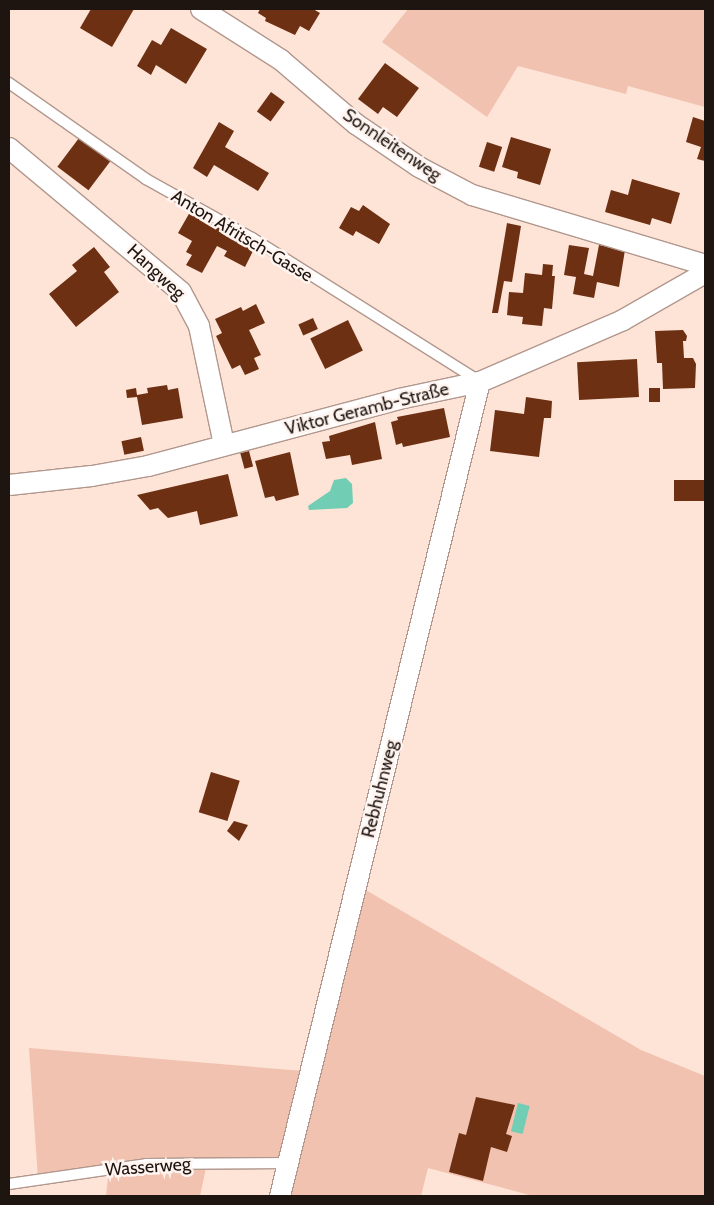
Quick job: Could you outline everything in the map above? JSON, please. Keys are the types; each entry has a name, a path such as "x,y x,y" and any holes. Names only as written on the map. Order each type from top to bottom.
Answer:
{"street":[{"name":"Sonnleitenweg","path":"212,11 281,60 356,124 419,167 472,195 705,265"},
{"name":"Hangweg","path":"9,148 181,292 199,326 224,445"},
{"name":"Viktor Geramb-Straße","path":"9,485 92,476 148,466 399,399 480,382 623,320 705,273"},
{"name":"Rebhuhnweg","path":"280,1196 480,382"}],"lane":[{"name":"Anton Afritsch-Gasse","path":"9,83 146,179 252,238 480,382"},
{"name":"Wasserweg","path":"9,1184 146,1164 288,1163"}],"shaded area":[{"path":"408,9 705,9 705,107 628,86 626,94 518,66 487,117 382,42"},
{"path":"364,889 641,1050 705,1076 705,1196 533,1196 428,1168 421,1196 290,1196"},
{"path":"29,1048 303,1071 280,1164 207,1163 200,1196 106,1196 109,1169 38,1179"}],"water":[{"path":"346,478 352,484 353,503 347,508 309,510 308,506 330,491 334,480"},
{"path":"518,1103 530,1106 523,1134 511,1131"}],"building":[{"path":"91,9 134,9 112,47 80,28"},
{"path":"260,9 313,9 320,13 309,31 300,26 295,35 265,21 266,18 258,13"},
{"path":"171,28 207,49 186,84 156,65 151,75 137,66 152,40 161,45"},
{"path":"385,63 419,88 397,117 383,107 378,114 358,99"},
{"path":"271,92 285,102 271,121 257,111"},
{"path":"693,117 705,121 705,161 697,159 701,147 686,142"},
{"path":"219,122 234,131 225,147 269,173 258,191 214,165 207,177 193,168"},
{"path":"511,137 551,149 540,185 517,178 518,172 502,167"},
{"path":"79,138 110,161 88,190 57,167"},
{"path":"487,142 502,147 494,172 479,167"},
{"path":"632,179 680,193 671,224 652,218 650,225 605,212 611,190 628,195"},
{"path":"363,205 390,224 379,244 356,231 353,236 339,228 351,207 359,211"},
{"path":"190,212 255,247 245,267 224,256 227,251 217,246 202,273 186,265 192,255 186,252 192,241 178,233"},
{"path":"507,223 521,226 512,282 504,281 498,313 492,313"},
{"path":"569,245 589,248 584,274 593,276 599,245 625,250 619,287 597,282 594,298 573,294 576,277 564,275"},
{"path":"94,247 110,267 104,272 119,292 76,327 49,294 77,271 72,265"},
{"path":"543,264 553,265 552,276 555,276 552,309 544,308 542,326 522,324 523,317 507,315 509,292 523,293 525,273 542,275"},
{"path":"256,304 265,323 249,330 261,355 254,358 259,369 245,375 240,365 232,369 216,336 222,333 215,319 241,307 243,311"},
{"path":"313,318 318,329 303,335 298,325"},
{"path":"348,320 363,351 325,369 310,338"},
{"path":"683,330 687,336 686,341 683,341 684,358 693,358 696,364 695,388 663,389 662,363 657,363 655,331"},
{"path":"637,359 639,397 579,400 577,362"},
{"path":"167,385 168,390 178,388 183,418 142,425 137,397 127,398 126,390 136,388 137,395 148,393 147,388"},
{"path":"649,388 660,388 660,402 649,402"},
{"path":"526,397 552,401 551,418 544,418 539,457 490,451 495,410 524,414"},
{"path":"444,408 450,437 403,447 402,443 396,445 391,422 398,420 397,417"},
{"path":"375,422 382,459 352,465 350,455 326,459 322,442 330,441 329,436"},
{"path":"141,437 144,451 124,455 121,441"},
{"path":"249,451 253,466 244,469 240,453"},
{"path":"290,452 299,495 276,501 274,496 265,498 255,461"},
{"path":"228,474 238,516 200,525 197,511 168,518 158,508 150,510 137,495"},
{"path":"674,480 705,480 705,501 674,501"},
{"path":"211,772 240,781 227,821 199,812"},
{"path":"234,821 248,825 239,841 227,831"},
{"path":"476,1097 515,1105 506,1134 512,1136 507,1152 491,1147 483,1181 449,1172 459,1133 466,1135"}]}
